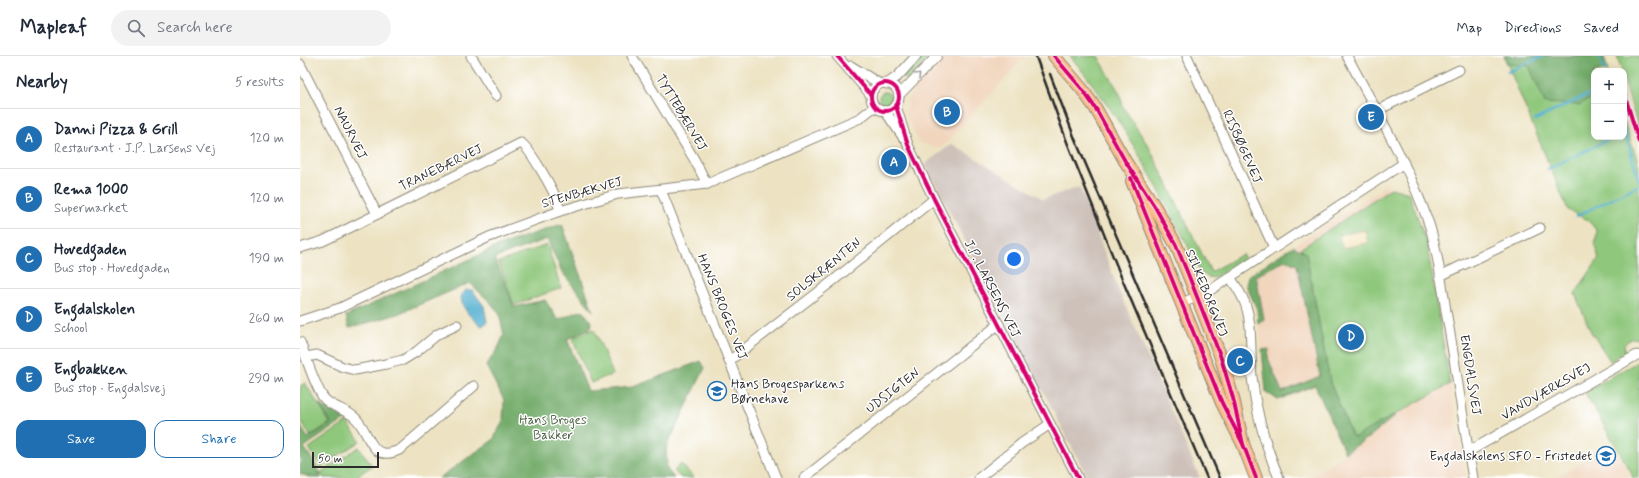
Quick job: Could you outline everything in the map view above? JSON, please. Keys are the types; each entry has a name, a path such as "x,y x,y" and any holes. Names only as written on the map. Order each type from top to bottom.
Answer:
{"main road":[{"name":"SILKEBORGVEJ","path":"1054,56 1082,89 1092,104 1125,161 1156,207 1176,245 1220,355 1233,398 1243,444"},
{"name":"SILKEBORGVEJ","path":"1125,161 1144,212 1222,403 1243,444 1256,478"}],"street":[{"path":"472,56 496,96"},
{"name":"TYTTEBÆRVEJ","path":"632,56 694,159 707,184"},
{"path":"916,56 898,76 874,88 871,95 874,107 885,112 893,109 898,102 899,94 937,56"},
{"name":"RISBØGEVEJ","path":"1187,56 1274,248"},
{"name":"ENGDALSVEJ","path":"1347,56 1404,163 1420,200 1430,230 1440,276 1458,378 1473,478"},
{"path":"840,59 884,84 896,89 899,94"},
{"path":"840,59 871,95"},
{"name":"NAURVEJ","path":"300,64 377,214"},
{"path":"1376,111 1459,70"},
{"name":"J.P. LARSENS VEJ","path":"896,106 908,145 934,199 1078,478"},
{"name":"STENBÆKVEJ","path":"300,322 340,308 489,237 560,211 618,194 707,184 860,118 874,107"},
{"name":"J.P. LARSENS VEJ","path":"885,112 908,145"},
{"name":"TRANEBÆRVEJ","path":"300,248 323,241 521,143 525,145 556,198 560,211"},
{"path":"1182,303 1206,293 1404,163"},
{"name":"HANS BROGES VEJ","path":"661,190 776,478"},
{"name":"SOLSKRÆNTEN","path":"729,361 834,280 934,199"},
{"path":"1440,276 1540,228"},
{"path":"1230,277 1245,301 1248,313 1252,378 1258,417 1263,437 1279,478"},
{"name":"UDSIGTEN","path":"804,478 999,324"},
{"path":"306,357 317,355 343,367 355,370 386,364 403,360 416,352 438,334 457,325"},
{"path":"300,342 321,395 330,404 354,416 362,425 370,443 376,450 385,454 393,453 401,449 474,386"},
{"name":"VANDVÆRKSVEJ","path":"1468,452 1637,355"},
{"path":"979,478 1022,443 1050,424"}],"shaded area":[{"path":"949,56 1026,56 941,148 919,143 905,112 908,107 908,96"},
{"path":"952,144 1043,199 1080,187 1117,286 1200,478 1088,478 925,164"},
{"path":"1385,186 1409,193 1427,245 1465,478 1309,478 1345,453 1315,385 1278,400 1263,359 1257,309 1246,285 1248,276"},
{"name":"Engdalskolens SFO - Fristedet","path":"1611,445 1626,467 1631,478 1556,478"}],"green space":[{"path":"921,56 930,56 907,80 902,76"},
{"path":"1070,56 1098,56 1120,94 1123,107 1149,147 1211,272 1242,254 1245,258 1214,278 1208,277 1201,273 1158,188 1126,133 1090,81"},
{"path":"1504,56 1604,56 1607,68 1591,68 1591,140 1627,140 1627,131 1639,165 1639,338 1630,339 1624,345 1625,351 1611,362 1591,332 1575,294 1599,258 1595,246 1597,231 1588,220 1568,210"},
{"path":"1504,56 1602,56 1605,68 1591,68 1591,99 1579,105 1545,103 1529,66 1507,64"},
{"path":"1617,56 1639,56 1639,130 1627,90 1627,68 1621,68"},
{"path":"887,92 890,93 890,103 883,104 880,103 879,96 880,93"},
{"path":"1391,188 1409,193 1427,245 1450,384 1355,437 1352,436 1330,382 1306,253 1300,249"},
{"name":"Hans Broges Bakker","path":"562,224 593,311 562,272 547,239 495,258 514,307 545,300 558,320 583,311 592,323 591,328 567,339 588,391 633,387 701,361 705,368 666,448 667,469 674,478 439,478 493,440 503,421 504,400 486,366 498,348 504,335 499,313 470,283 395,315 349,328 346,316 503,244"},
{"path":"547,245 561,288 514,305 499,262"},
{"path":"1293,246 1306,253 1330,382 1352,436 1355,437 1394,415 1394,417 1369,437 1345,453 1315,385 1278,400 1266,392 1262,350 1269,349 1268,358 1282,392 1320,376 1297,265 1285,260 1256,276 1264,319 1258,324 1257,309 1246,285 1248,276"},
{"path":"594,329 613,374 591,383 572,338"},
{"path":"1639,361 1639,478 1633,478 1631,472 1585,393"},
{"path":"305,383 330,423 310,436 300,419 300,386"},
{"path":"319,404 346,419 304,447 319,470 321,478 313,478 300,474 300,426 308,438 331,423"},
{"path":"347,422 360,441 321,467 309,448"},
{"path":"359,447 372,466 354,478 324,478 320,473"},
{"path":"681,464 694,478 681,478 674,471"}],"sand":[{"path":"1365,230 1368,243 1342,248 1339,235"}],"water":[{"path":"466,290 472,290 484,306 487,322 482,326 471,317 461,300 461,295"}],"waterway":[{"path":"1508,72 1543,56"},
{"path":"1603,64 1604,68"},
{"path":"1535,120 1591,93"},
{"path":"1548,169 1608,140"},
{"path":"1627,140 1639,180"},
{"path":"1577,216 1639,185"}],"railway":[{"path":"1036,57 1067,142 1122,279 1207,478"},
{"path":"1050,74 1075,139 1220,478"}],"cycle path":[{"path":"837,56 871,95"},
{"path":"1054,56 1082,89 1096,109 1125,161 1155,207 1176,245 1220,355 1233,398 1243,444"},
{"path":"885,83 895,87 899,97 895,107 885,111 875,107 871,97 875,87 885,83"},
{"path":"1627,103 1639,142"},
{"path":"896,106 908,145 934,199 1078,478"},
{"path":"1131,178 1222,403 1243,444 1256,478"}],"place":[{"name":"Rema 1000","path":"947,112"},
{"name":"Engbakken","path":"1371,117"},
{"name":"Danni Pizza & Grill","path":"894,162"},
{"name":"Engdalskolen","path":"1351,337"},
{"name":"Hovedgaden","path":"1240,361"},
{"name":"Hans Brogesparkens Børnehave","path":"717,391"},
{"name":"Engdalskolens SFO - Fristedet","path":"1606,456"}]}
